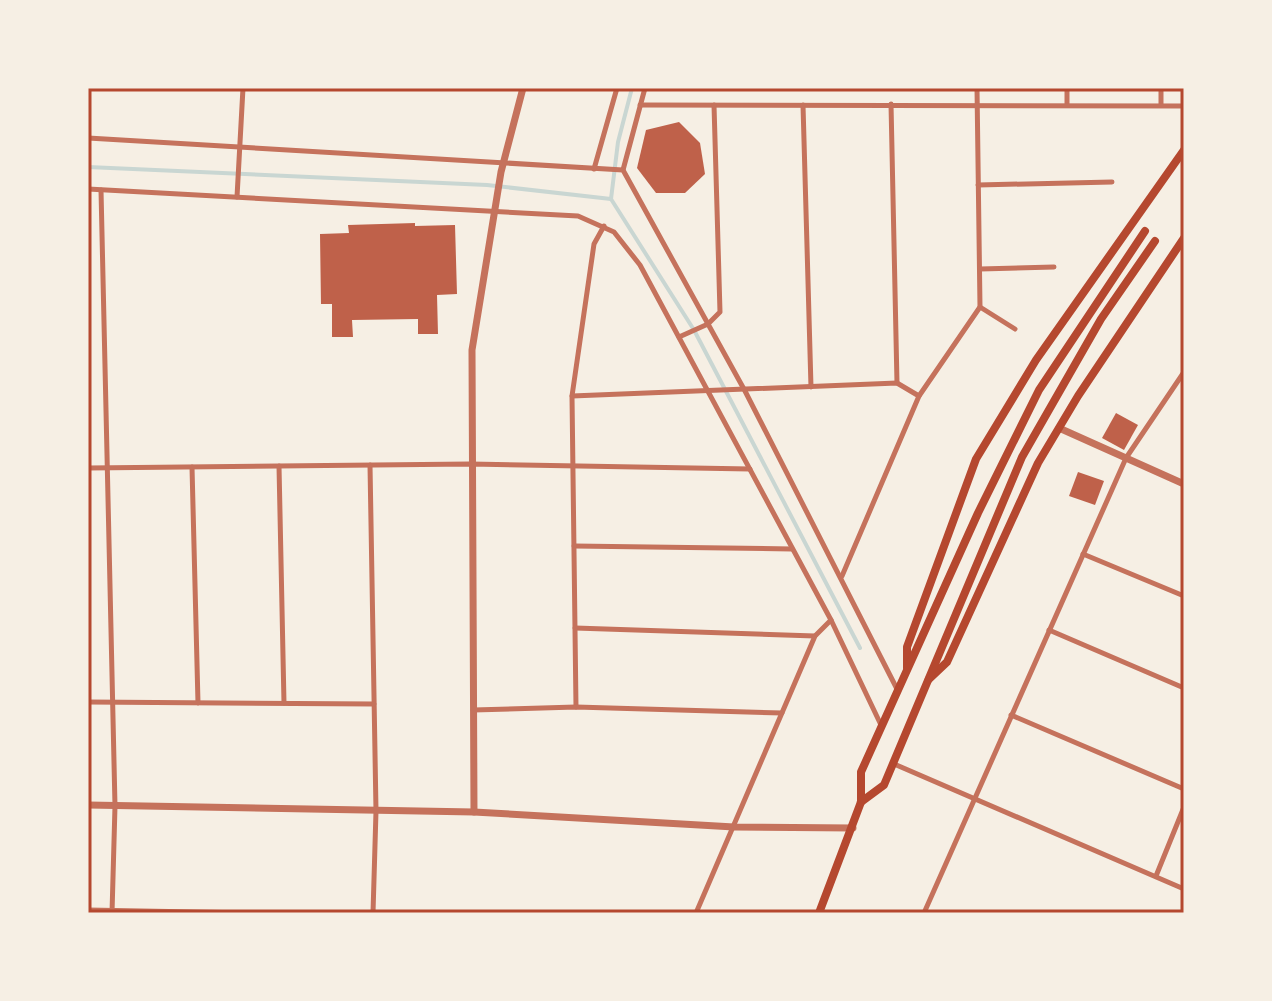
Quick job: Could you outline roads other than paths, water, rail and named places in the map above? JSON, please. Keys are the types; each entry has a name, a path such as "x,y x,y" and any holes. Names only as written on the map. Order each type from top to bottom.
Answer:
{"main road":[{"path":"907,668 907,647 976,459 1036,360 1184,150"},
{"path":"819,913 861,802 861,772 1039,390 1145,231"},
{"path":"926,683 947,662 1038,463 1184,238"},
{"path":"861,802 884,785 894,764 1022,457 1101,319 1155,241"}],"street":[{"path":"237,194 243,88"},
{"path":"474,812 470,464 472,350 503,167 523,88"},
{"path":"594,169 617,88"},
{"path":"645,88 622,170 705,325 745,391 898,692"},
{"path":"841,577 919,396 980,307 977,88"},
{"path":"1067,88 1067,104"},
{"path":"1161,88 1161,105"},
{"path":"803,104 811,387"},
{"path":"891,104 897,383"},
{"path":"640,105 1184,106"},
{"path":"681,336 705,325 720,312 714,105"},
{"path":"88,138 503,167 622,170"},
{"path":"978,185 1112,182"},
{"path":"88,189 496,209 578,216 604,226 628,246 681,336 831,620 882,726"},
{"path":"101,190 115,806 112,912"},
{"path":"576,707 572,396 594,244 604,226"},
{"path":"980,269 1054,267"},
{"path":"980,307 1015,329"},
{"path":"924,913 1126,458 1184,372"},
{"path":"572,396 897,383 919,396"},
{"path":"1059,428 1184,484"},
{"path":"88,468 470,464 750,469"},
{"path":"370,465 376,811 373,913"},
{"path":"279,466 284,703"},
{"path":"192,467 198,703"},
{"path":"574,546 793,549"},
{"path":"1083,554 1184,596"},
{"path":"696,913 815,636 831,620"},
{"path":"575,628 815,636"},
{"path":"1049,630 1184,688"},
{"path":"88,702 374,704"},
{"path":"473,710 576,707 782,713"},
{"path":"1011,715 1184,789"},
{"path":"894,764 1184,889"},
{"path":"88,805 474,812 734,827 853,828"},
{"path":"1156,877 1184,807"},
{"path":"88,910 249,913"}],"waterway":[{"path":"611,199 618,142 632,88"},
{"path":"88,167 487,185 611,199 694,330 860,648"}]}
